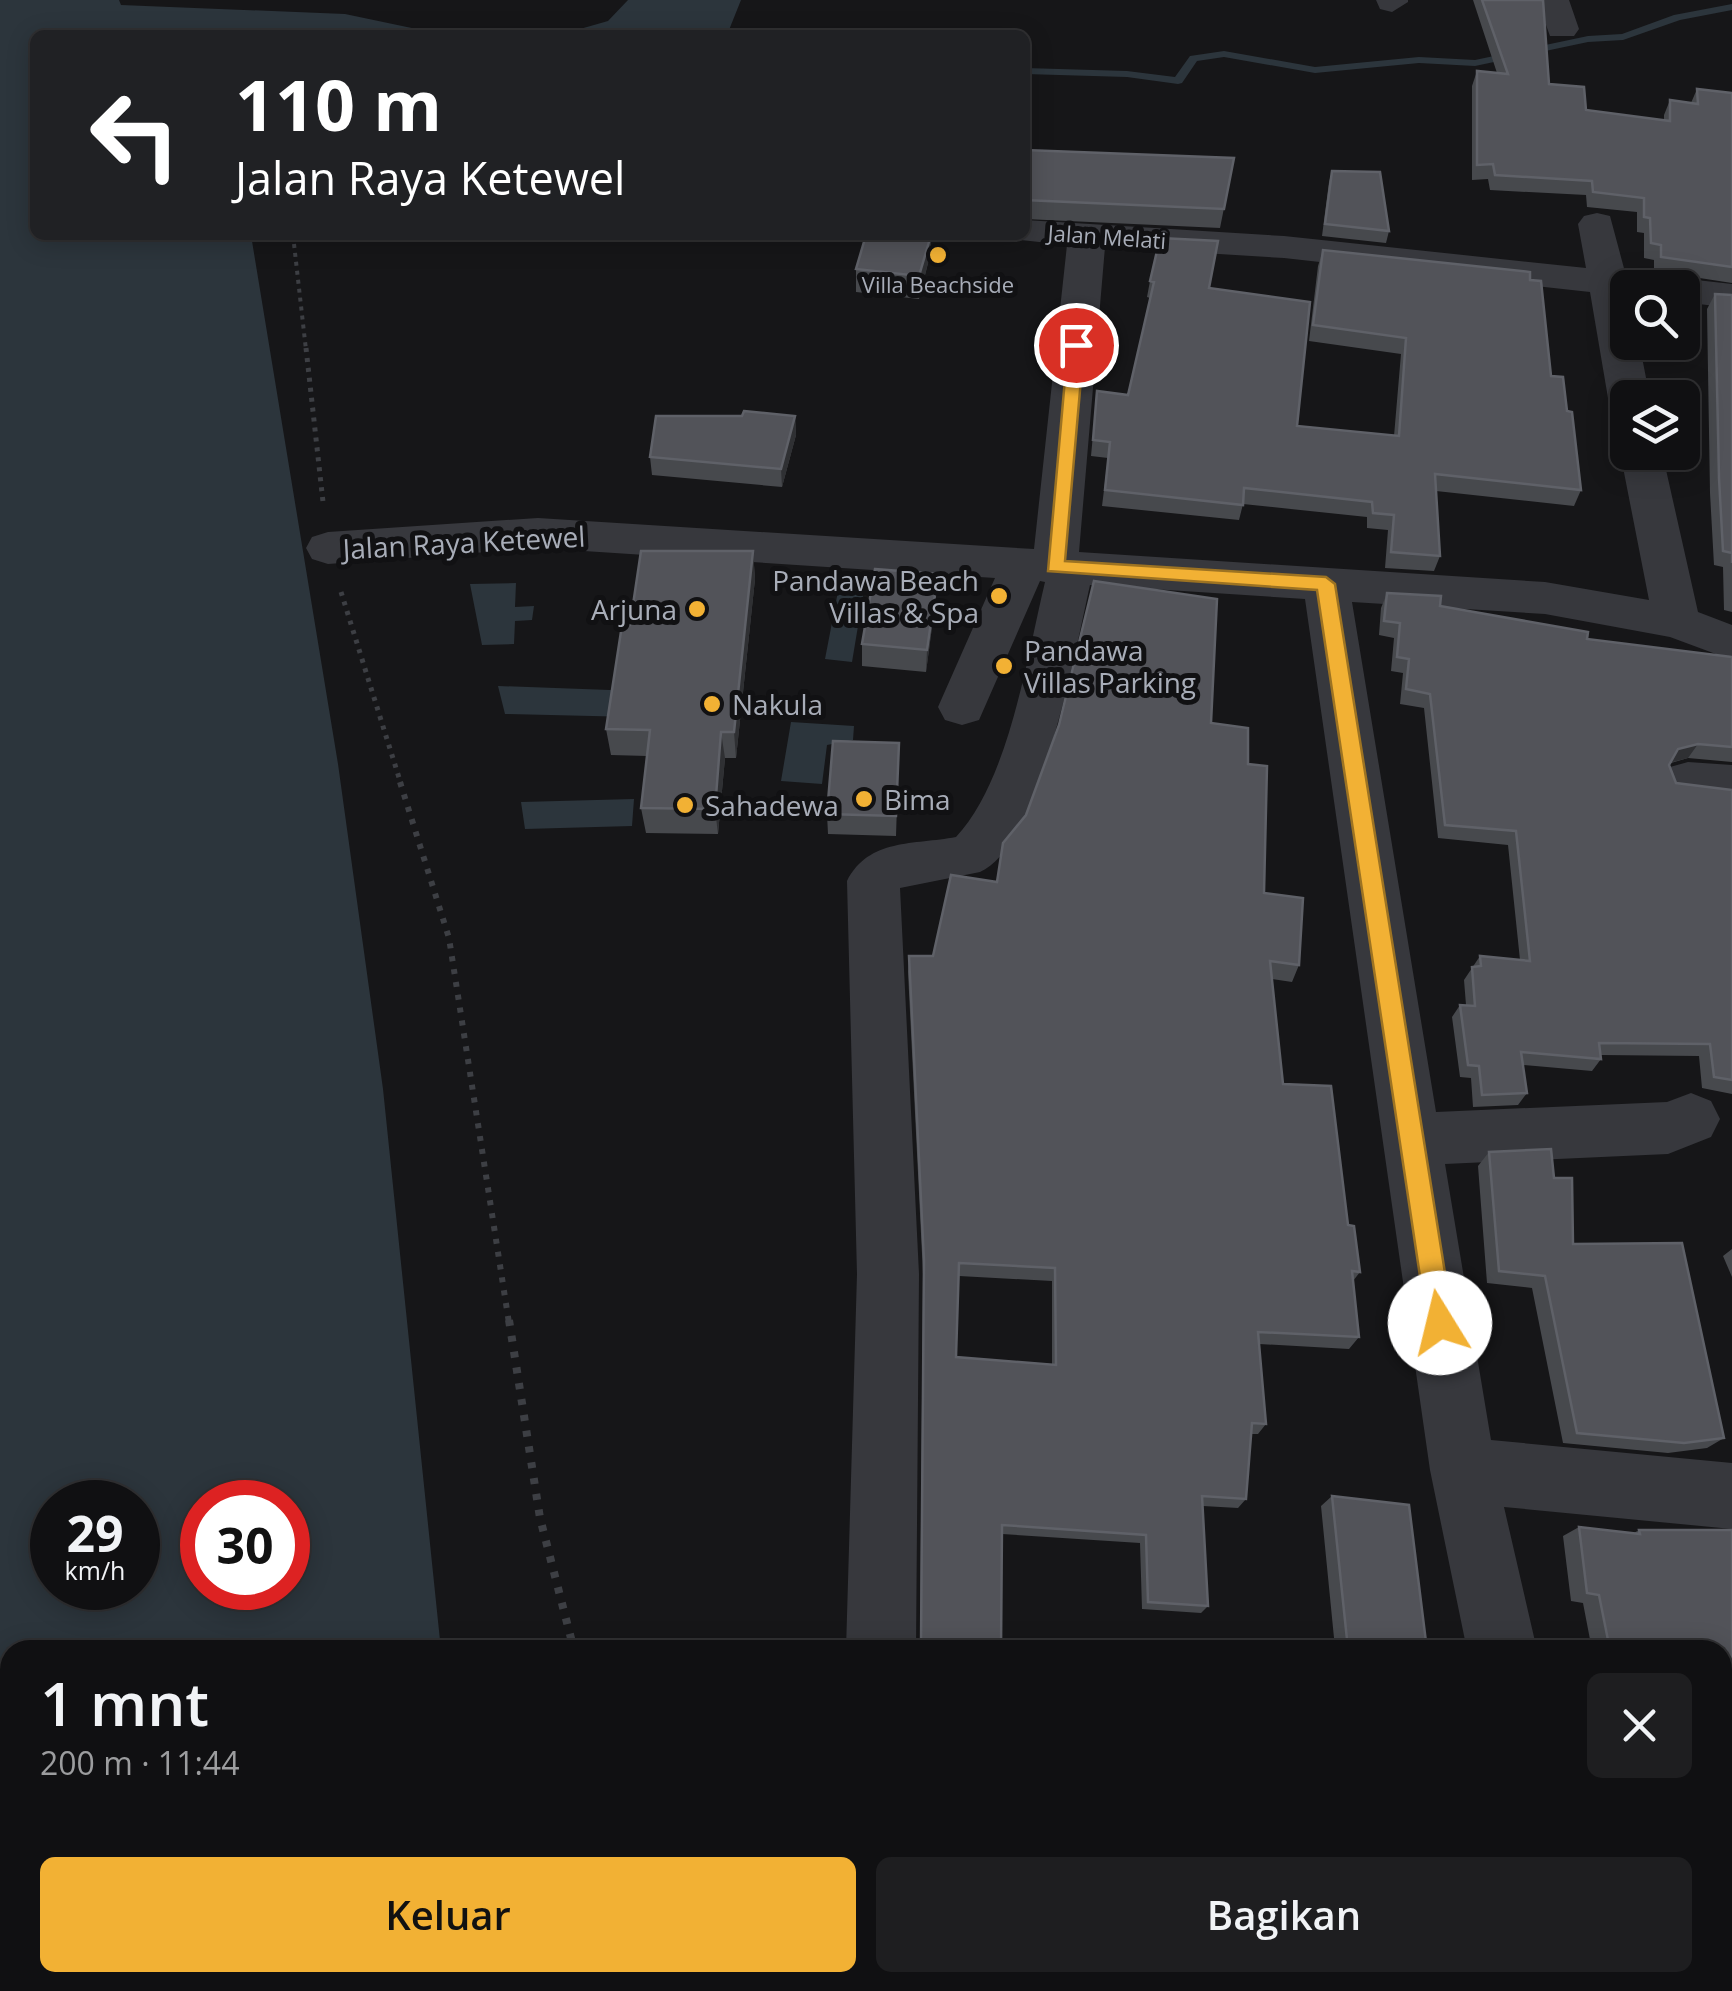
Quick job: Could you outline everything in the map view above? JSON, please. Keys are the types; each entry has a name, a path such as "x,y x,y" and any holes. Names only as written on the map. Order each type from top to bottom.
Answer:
{"street":[{"path":"1276,210 1284,248"},
{"path":"1597,224 1626,380"},
{"name":"Jalan Melati","path":"1030,231 1284,248 1610,281"},
{"path":"881,1640 888,1274 873,881 880,871 974,852 992,834 1035,718 1086,235"},
{"path":"1700,292 1732,296"},
{"path":"1645,470 1676,622"},
{"name":"Jalan Raya Ketewel","path":"328,548 538,533 1544,598 1676,622 1732,643"},
{"path":"962,707 1050,567"},
{"path":"1326,584 1463,1470 1500,1640"},
{"path":"1412,1139 1668,1128 1692,1119"},
{"path":"1463,1470 1732,1496"}],"path":[{"path":"294,240 328,548 449,938 540,1518 571,1640"}],"shaded area":[{"path":"0,0 119,0 121,5 345,14 421,30 30,30 30,240 252,240 338,764 383,1089 440,1640 0,1640"},
{"path":"628,0 741,0 729,30 576,30 608,21"},
{"path":"840,581 865,584 852,662 825,659"},
{"path":"516,583 515,607 534,606 532,620 515,621 514,644 482,645 470,584"},
{"path":"498,686 637,691 634,717 505,714"},
{"path":"791,722 854,726 853,740 827,745 822,784 781,781"},
{"path":"634,799 632,826 525,829 521,802"}],"building":[{"path":"1482,0 1543,0 1549,84 1584,87 1586,110 1670,121 1670,100 1698,104 1697,89 1732,93 1732,267 1661,257 1661,245 1651,243 1644,198 1593,192 1592,181 1495,175 1493,164 1477,165 1477,71 1508,74"},
{"path":"1030,150 1234,158 1224,209 1030,200"},
{"path":"1332,171 1380,172 1389,231 1325,224"},
{"path":"1160,238 1218,241 1209,288 1310,302 1297,426 1399,436 1406,338 1313,325 1323,250 1530,272 1530,280 1541,281 1551,376 1563,377 1567,411 1572,412 1581,490 1435,474 1440,556 1391,552 1394,515 1373,513 1372,502 1244,488 1243,505 1105,490 1110,442 1093,440 1097,391 1128,395"},
{"path":"865,240 930,240 919,276 856,269"},
{"path":"1715,294 1732,295 1732,553 1723,551"},
{"path":"744,411 795,416 781,469 650,457 656,416 742,416"},
{"path":"641,551 753,551 734,732 721,732 715,809 641,808 650,730 606,729 622,625 630,625"},
{"path":"875,569 938,574 927,650 862,644"},
{"path":"1094,581 1217,599 1211,723 1248,728 1248,764 1267,766 1264,893 1303,898 1299,965 1270,961 1283,1084 1331,1086 1348,1225 1354,1226 1360,1272 1352,1271 1359,1337 1258,1332 1266,1424 1252,1423 1246,1499 1202,1496 1208,1606 1148,1602 1146,1535 1002,1525 1001,1640 921,1640 924,1261 909,956 933,956 951,875 997,882 1003,843 1026,815 1059,725","holes":["959,1263 1055,1268 1056,1365 956,1357"]},
{"path":"1387,593 1441,596 1440,606 1588,632 1587,639 1732,657 1732,747 1698,744 1678,749 1669,765 1676,783 1732,790 1732,1080 1714,1077 1710,1044 1599,1043 1601,1059 1521,1052 1527,1093 1482,1095 1479,1066 1468,1065 1460,1005 1475,1006 1472,967 1481,966 1480,956 1530,961 1516,831 1445,825 1430,694 1406,689 1409,659 1397,657 1400,623 1384,621"},
{"name":"Bima","path":"833,741 899,743 896,816 827,814"},
{"path":"1551,1149 1554,1178 1572,1178 1573,1244 1682,1243 1724,1438 1684,1443 1577,1433 1545,1276 1499,1271 1489,1152"},
{"path":"1332,1496 1409,1505 1426,1640 1347,1640"},
{"path":"1579,1527 1640,1534 1639,1530 1732,1530 1732,1640 1608,1640 1599,1595 1587,1593"}],"waterway":[{"path":"1030,71 1127,74 1178,81 1194,58 1224,54 1315,70 1419,60 1475,63 1588,39 1623,37 1678,17 1732,7"}],"place":[{"name":"Villa Beachside","path":"938,255"},
{"name":"Pandawa Beach Villas & Spa","path":"999,596"},
{"name":"Arjuna","path":"697,609"},
{"name":"Pandawa Villas Parking","path":"1004,666"},
{"name":"Nakula","path":"712,704"},
{"name":"Bima","path":"864,799"},
{"name":"Sahadewa","path":"685,805"}],"route":[{"path":"1076,345 1055,566 1326,584 1440,1323"}]}
